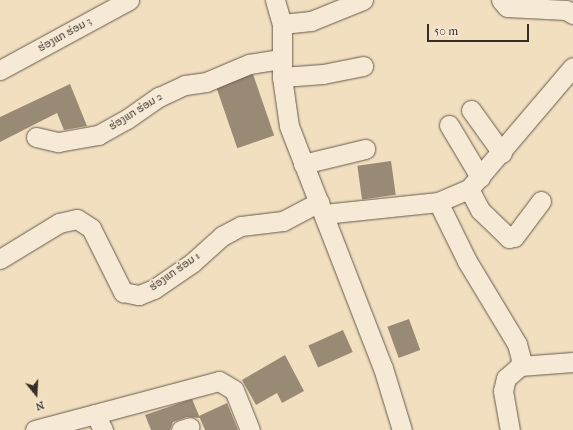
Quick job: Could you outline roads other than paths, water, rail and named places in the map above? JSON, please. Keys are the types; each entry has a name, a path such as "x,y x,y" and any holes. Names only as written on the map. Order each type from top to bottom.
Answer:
{"street":[{"name":"ຮ່ອງແກ ຮ່ອມ 3","path":"0,70 129,0"},
{"path":"275,0 282,24 282,68 289,126 383,368 402,430"},
{"path":"282,24 311,21 363,0"},
{"path":"501,0 507,7 571,9"},
{"name":"ຮ່ອງແກ ຮ່ອມ 2","path":"36,137 58,142 98,135 126,119 159,97 185,85 206,82 249,64 323,74 363,66"},
{"path":"321,208 438,202 475,183 502,153 573,67"},
{"path":"470,110 502,153"},
{"path":"449,125 475,183 480,210 509,238 514,237 541,202"},
{"path":"303,164 365,149"},
{"path":"438,202 467,261 517,344 522,359 520,366 506,378 503,391 510,430"},
{"name":"ຮ່ອງແກ ຮ່ອມ 1","path":"0,259 59,223 77,219 91,228 123,292 139,295 154,289 192,263 222,236 241,226 283,221 321,208"},
{"path":"520,366 573,362"},
{"path":"35,430 99,422 219,382 234,390 250,430"}]}
